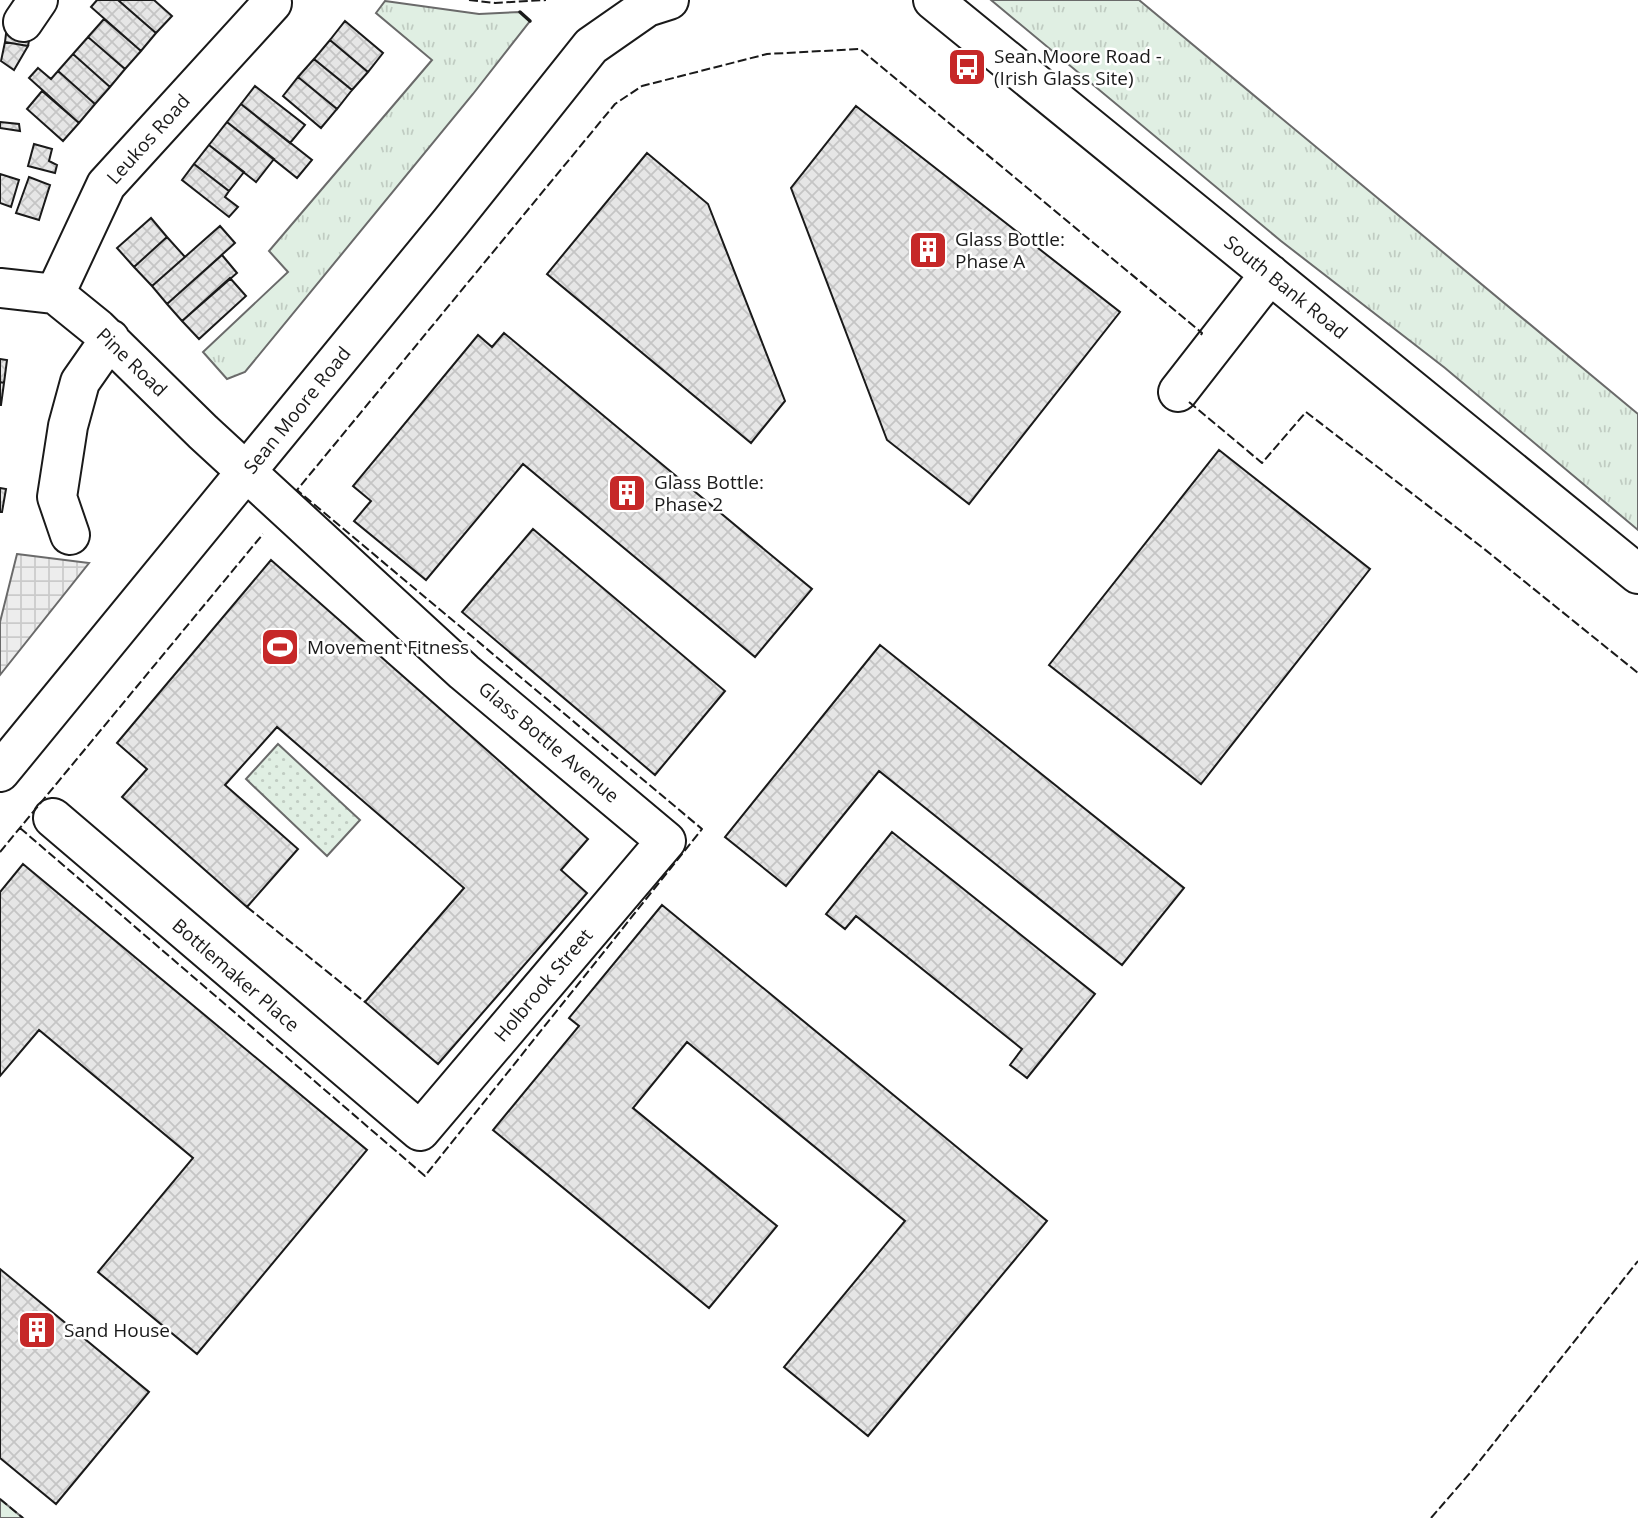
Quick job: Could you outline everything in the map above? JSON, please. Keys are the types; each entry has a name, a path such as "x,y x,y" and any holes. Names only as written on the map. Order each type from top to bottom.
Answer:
{"street":[{"name":"Sean Moore Road","path":"591,46 606,0"},
{"name":"Sean Moore Road","path":"0,772 248,471 591,46 647,7 669,0"},
{"name":"South Bank Road","path":"933,0 1638,574"},
{"name":"Leukos Road","path":"55,294 106,185 272,3"},
{"path":"1178,392 1270,274"},
{"path":"0,288 55,294"},
{"name":"Pine Road","path":"55,294 110,339 203,432 248,471"},
{"path":"70,535 57,497 68,426 80,382 110,339"},
{"name":"Glass Bottle Avenue","path":"248,471 329,549 464,671 666,841"},
{"name":"Bottlemaker Place","path":"53,818 420,1131"},
{"name":"Holbrook Street","path":"420,1131 666,841"}],"green space":[{"path":"991,0 1139,0 1638,414 1638,530 1445,368 1281,241"},
{"path":"385,1 479,14 520,12 530,21 245,372 227,379 203,352 288,272 269,251 432,60 376,13"},
{"path":"278,744 360,820 327,856 246,779"},
{"path":"0,1499 23,1518 0,1518"}],"shaded area":[{"path":"17,554 89,563 0,675 0,622"}],"building":[{"path":"97,0 118,0 156,33 141,51 91,7"},
{"path":"154,0 172,16 156,33 119,1"},
{"path":"104,19 141,51 125,69 88,37"},
{"path":"345,21 383,53 368,72 330,40"},
{"path":"31,30 28,46 5,42 6,34 15,36"},
{"path":"88,37 125,69 110,87 73,54"},
{"path":"330,40 368,72 352,90 314,59"},
{"path":"5,42 28,46 14,70 1,61"},
{"path":"73,54 110,87 95,104 58,71"},
{"path":"314,59 352,90 337,109 298,77"},
{"path":"38,68 51,79 58,71 95,104 79,123 29,78"},
{"path":"298,77 337,109 321,128 283,96"},
{"path":"255,86 305,125 290,143 241,104"},
{"path":"42,91 79,123 63,141 27,109"},
{"path":"241,104 312,160 297,178 227,122"},
{"name":"Glass Bottle: Phase A","path":"856,106 1120,312 969,504 887,440 791,188"},
{"path":"0,122 19,124 20,131 0,128"},
{"path":"227,122 274,159 256,182 209,145"},
{"path":"34,144 52,149 49,161 57,165 55,173 28,166"},
{"path":"209,145 244,172 229,191 194,164"},
{"path":"647,153 708,204 785,401 751,443 547,274"},
{"path":"194,164 229,191 225,197 238,207 229,217 182,180"},
{"path":"0,174 19,180 11,207 0,203"},
{"path":"29,177 50,185 39,220 16,213"},
{"path":"151,218 167,237 134,267 117,248"},
{"path":"220,226 235,243 167,304 152,286"},
{"path":"167,237 185,257 152,286 134,267"},
{"path":"222,255 237,273 182,321 167,304"},
{"path":"230,278 246,296 199,339 182,321"},
{"name":"Glass Bottle: Phase 2","path":"504,333 812,589 755,657 523,464 426,580 354,521 371,501 353,486 478,335 492,347"},
{"path":"0,359 7,360 4,383 0,382"},
{"path":"0,382 4,383 1,405 0,405"},
{"path":"1219,450 1370,569 1201,784 1049,665"},
{"path":"0,488 6,489 2,512 0,512"},
{"path":"533,529 725,691 655,775 462,612"},
{"path":"271,560 588,839 561,870 587,893 438,1064 365,1002 464,888 277,727 225,785 298,849 247,907 122,797 147,769 117,743"},
{"path":"880,645 1184,888 1122,965 879,771 786,886 725,837"},
{"path":"892,832 1095,994 1027,1078 1010,1065 1022,1049 856,916 845,929 826,914"},
{"path":"23,864 367,1150 197,1354 98,1272 193,1158 39,1030 0,1076 0,892"},
{"path":"662,905 1047,1221 868,1436 784,1367 905,1221 687,1042 633,1108 777,1226 709,1308 493,1130 579,1026 569,1018"},
{"name":"Sand House","path":"0,1269 149,1392 56,1504 0,1458"}],"fence":[{"path":"469,0 495,3 546,0"},
{"path":"20,828 425,1176 702,829 297,490 615,104 642,86 767,54 860,49 1202,333 1201,335"},
{"path":"1189,402 1262,463 1306,412 1483,548 1638,673"},
{"path":"0,852 263,534"},
{"path":"247,907 365,1002"},
{"path":"1431,1518 1470,1473 1638,1261"},
{"path":"0,1499 23,1518"}],"wall":[{"path":"520,12 530,21"}],"place":[{"name":"Sean Moore Road - (Irish Glass Site)","path":"967,67"},
{"name":"Glass Bottle: Phase A","path":"928,250"},
{"name":"Glass Bottle: Phase 2","path":"627,493"},
{"name":"Movement Fitness","path":"280,647"},
{"name":"Sand House","path":"37,1330"}]}
